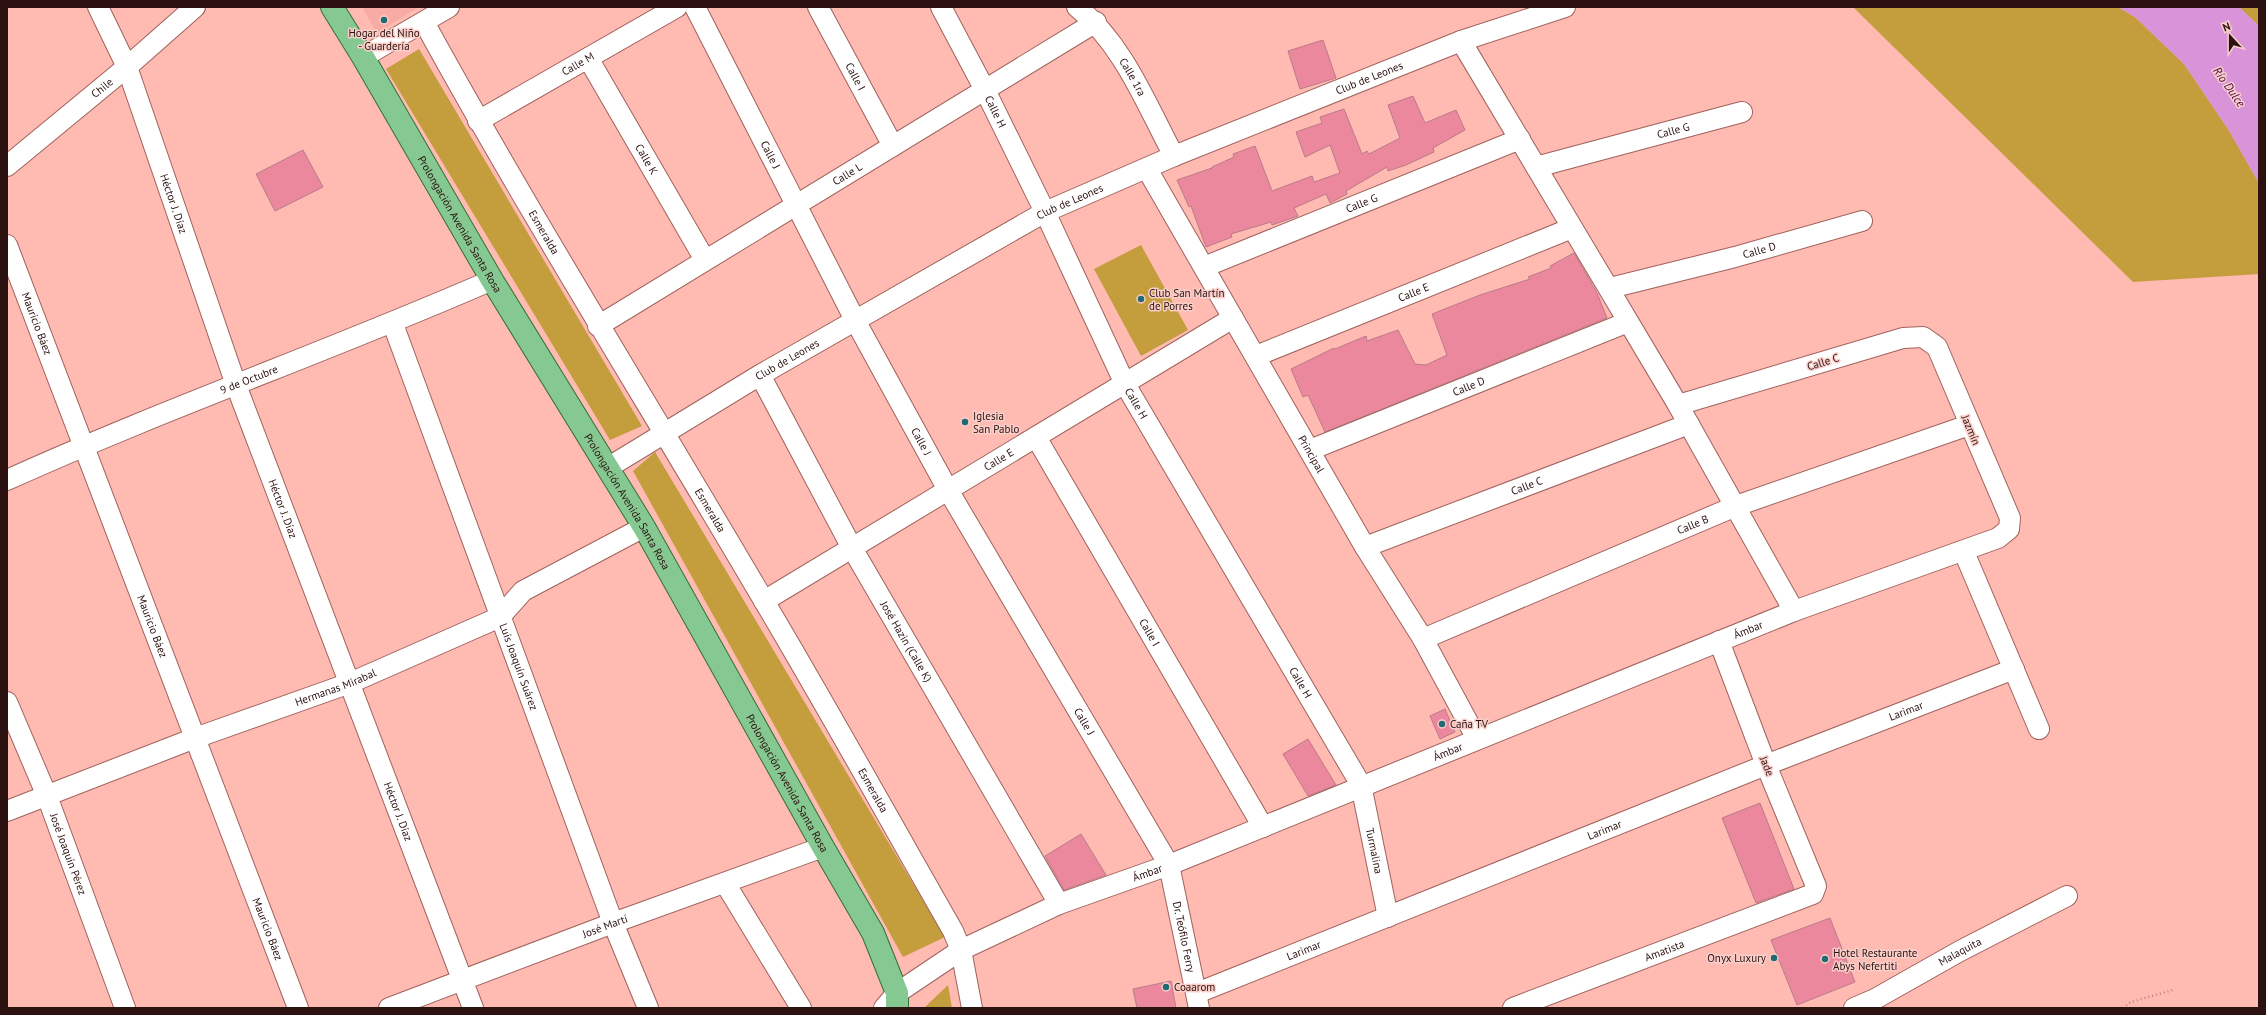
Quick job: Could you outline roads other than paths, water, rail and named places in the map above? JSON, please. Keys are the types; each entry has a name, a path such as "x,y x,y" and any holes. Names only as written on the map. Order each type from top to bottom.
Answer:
{"main road":[{"name":"Prolongación Avenida Santa Rosa","path":"332,7 364,57 492,280 610,468 873,933 893,1003"}],"street":[{"name":"Héctor J. Díaz","path":"98,7 127,67 236,385 473,1008"},
{"name":"Chile","path":"7,166 127,67 195,7"},
{"path":"364,57 449,7"},
{"name":"Calle M","path":"478,121 677,7"},
{"name":"Calle J","path":"695,7 856,322 948,490 1169,865"},
{"name":"Calle I","path":"818,7 893,146"},
{"name":"Calle H","path":"940,7 985,90 1045,212 1125,384 1361,786"},
{"name":"Calle 1ra","path":"1077,7 1096,22 1117,49 1174,156"},
{"name":"Club de Leones","path":"610,468 760,375 856,322 1045,212 1174,156 1461,41 1565,7"},
{"name":"Esmeralda","path":"424,22 478,121 598,326 764,601 953,931 961,950 972,1008"},
{"name":"Calle L","path":"598,326 1096,22"},
{"path":"1461,41 1572,228 1610,288 1628,322 1736,506 1794,611"},
{"name":"Calle K","path":"588,58 705,260"},
{"name":"Calle G","path":"1536,167 1742,112"},
{"name":"Calle G","path":"1204,267 1520,139"},
{"name":"Principal","path":"1147,169 1366,546 1423,639 1477,739"},
{"name":"Calle D","path":"1610,288 1736,257 1862,221"},
{"name":"Calle E","path":"1256,356 1572,228"},
{"name":"Mauricio Báez","path":"7,245 298,1008"},
{"name":"9 de Octubre","path":"7,480 84,445 393,324 492,280"},
{"name":"Calle E","path":"764,601 1233,318"},
{"name":"Calle D","path":"1310,450 1628,322"},
{"name":"Luís Joaquín Suárez","path":"393,324 614,923 648,1008"},
{"name":"Calle C","path":"1678,405 1903,338 1923,337"},
{"name":"Jazmín","path":"1923,337 1937,348 2010,518 2009,529"},
{"name":"José Hazin (Calle K)","path":"760,375 852,548 1059,904"},
{"name":"Calle C","path":"1366,546 1689,424"},
{"name":"Calle B","path":"1423,639 1736,506 1969,425"},
{"name":"Calle I","path":"1036,437 1263,827"},
{"name":"Hermanas Mirabal","path":"7,811 195,738 350,683 500,617 523,591 644,527"},
{"name":"Ámbar","path":"893,1003 961,950 1059,904 1169,865 1794,611 1964,552 1998,538 2009,529"},
{"path":"1964,552 2039,729"},
{"name":"Jade","path":"1719,641 1766,764 1816,886 1816,890"},
{"name":"Larimar","path":"1198,1001 1388,917 1766,764 2014,669"},
{"name":"José Joaquín Pérez","path":"7,702 47,796 124,1008"},
{"name":"Turmalina","path":"1361,786 1388,917"},
{"name":"José Martí","path":"389,1008 462,979 823,847"},
{"name":"Dr. Teófilo Ferry","path":"1169,865 1198,1001"},
{"path":"725,883 801,1008"},
{"name":"Amatista","path":"1512,1008 1540,1003 1813,894 1816,890"},
{"name":"Malaquita","path":"1854,1008 1875,999 1960,951 2067,896"}],"water":[{"name":"Río Dulce","path":"2118,7 2239,7 2259,26 2259,183 2228,129 2184,64 2135,17"}],"place":[{"name":"Hogar del Niño - Guardería","path":"384,20"},
{"name":"Club San Martín de Porres","path":"1141,299"},
{"name":"Iglesia San Pablo","path":"965,422"},
{"name":"Caña TV","path":"1442,724"},
{"name":"Onyx Luxury","path":"1774,958"},
{"name":"Hotel Restaurante Abys Nefertiti","path":"1825,959"},
{"name":"Coaarom","path":"1166,987"}]}
